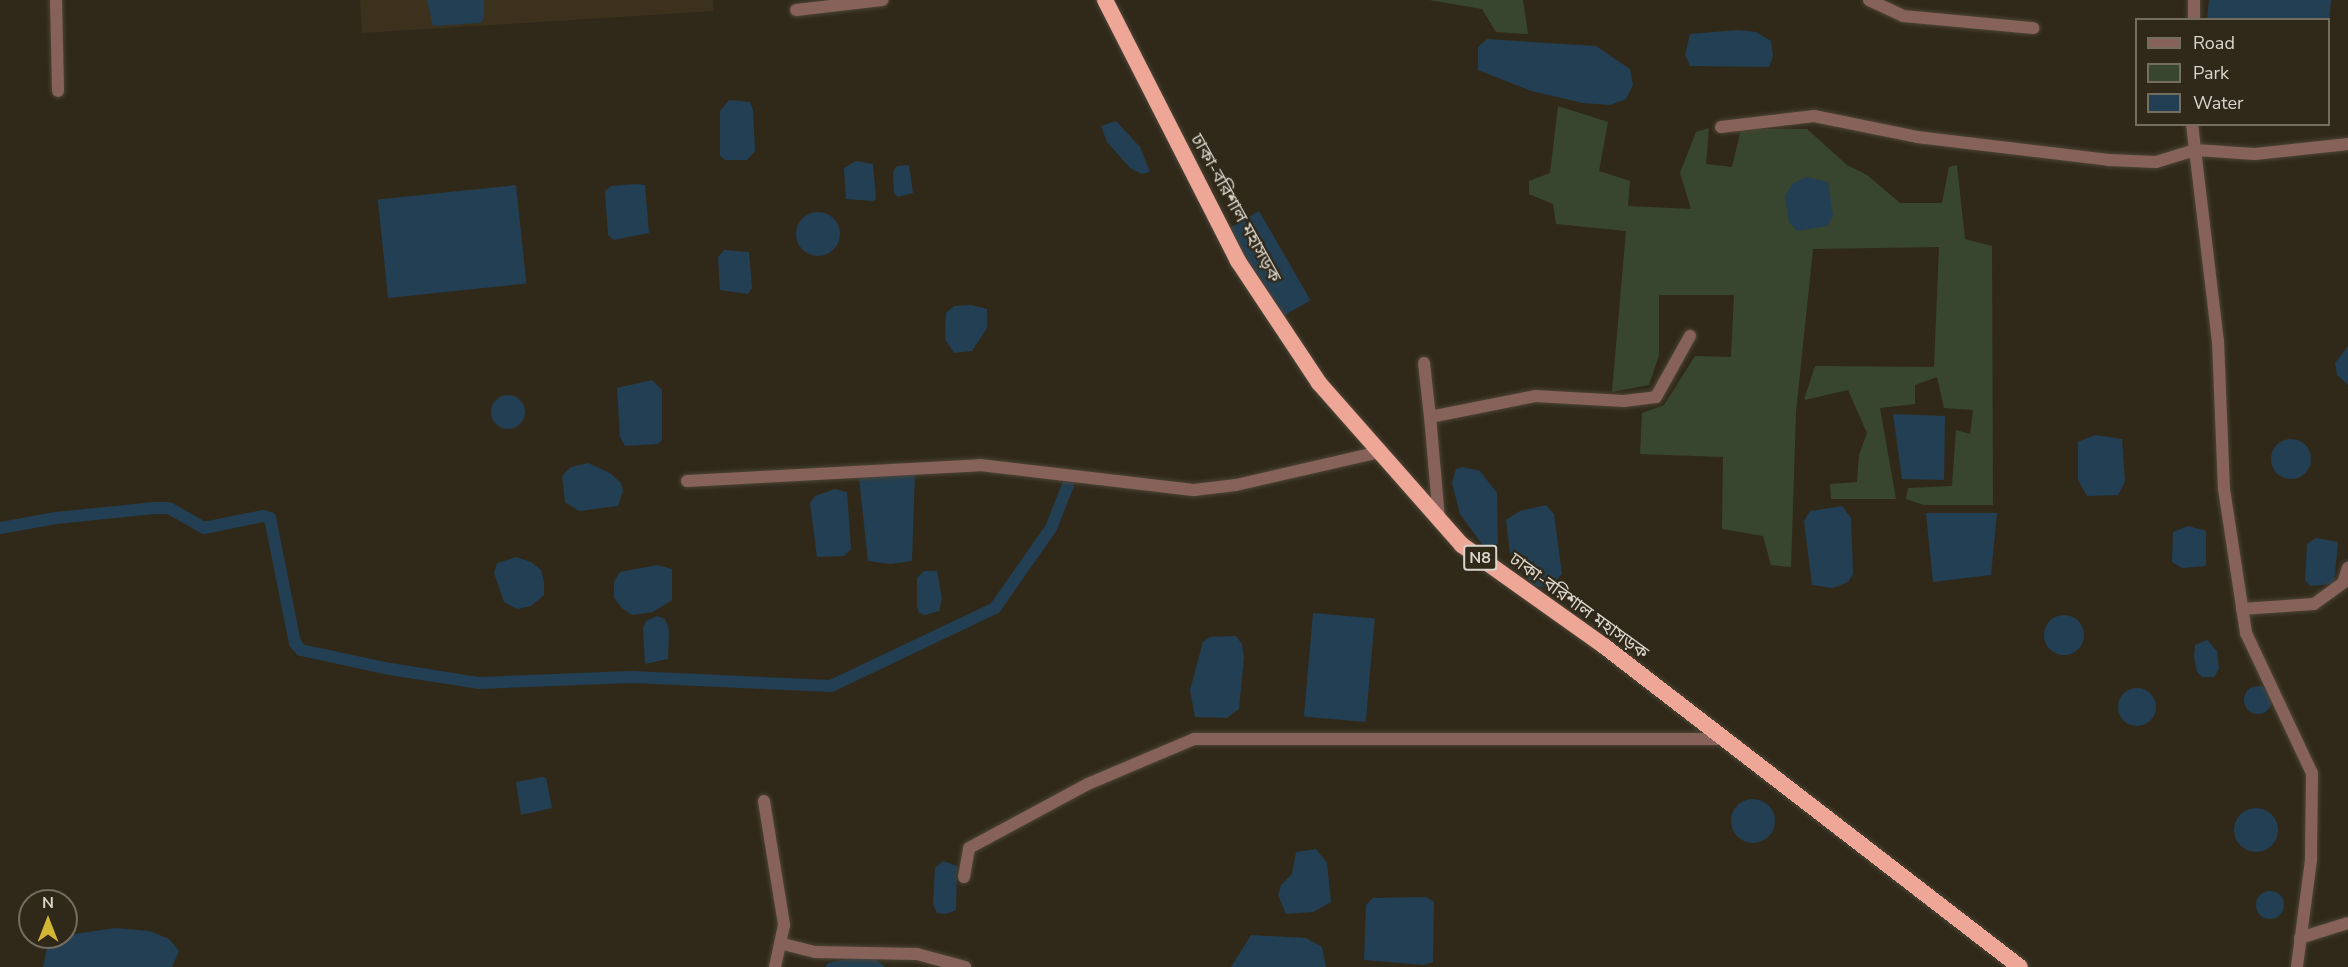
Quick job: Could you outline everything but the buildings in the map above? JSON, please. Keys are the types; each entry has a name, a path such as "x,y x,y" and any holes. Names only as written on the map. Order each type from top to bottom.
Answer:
{"highway":[{"name":"ঢাকা-বরিশাল মহাসড়ক","path":"1105,0 1239,261 1319,383 1462,545 1726,739 2020,967"}],"street":[{"path":"56,0 58,91"},
{"path":"796,10 882,0"},
{"path":"1869,0 1903,16 2033,28"},
{"path":"2194,0 2194,18"},
{"path":"1721,127 1814,116 1917,137 2109,160 2156,162 2195,150 2255,154 2348,144"},
{"path":"2192,126 2218,341 2224,489 2246,633 2312,773 2311,860 2296,967"},
{"path":"1430,417 1535,396 1624,401 1656,397 1690,336"},
{"path":"1424,363 1438,518 1442,521"},
{"path":"687,480 980,465 1194,490 1236,485 1380,452"},
{"path":"2242,609 2314,604 2343,583 2348,568"},
{"path":"964,877 969,848 1088,784 1194,739 1726,739"},
{"path":"764,801 784,925 783,944 775,967"},
{"path":"2300,938 2348,923"},
{"path":"783,944 815,952 917,954 965,967"}],"shaded area":[{"path":"360,0 713,0 714,11 362,33"}],"green space":[{"path":"1429,0 1523,0 1528,34 1496,32 1482,9"},
{"path":"1558,106 1608,122 1599,171 1630,181 1628,206 1691,209 1680,173 1696,132 1709,128 1706,164 1732,167 1741,129 1807,129 1847,165 1867,175 1900,203 1942,203 1949,167 1957,165 1965,239 1992,246 1993,505 1924,505 1906,499 1908,488 1952,486 1956,430 1970,434 1973,410 1944,408 1937,377 1915,385 1915,404 1880,408 1896,499 1831,499 1830,484 1857,482 1859,455 1867,433 1848,390 1804,400 1815,366 1934,367 1939,247 1813,249 1796,412 1791,567 1771,565 1763,536 1722,529 1723,457 1640,454 1642,413 1664,405 1695,356 1731,357 1734,295 1659,295 1659,355 1649,385 1612,392 1626,231 1556,224 1553,204 1529,194 1529,181 1550,173"}],"water":[{"path":"427,0 484,0 484,19 480,23 433,26"},
{"path":"2209,0 2331,0 2330,18 2207,18"},
{"path":"1738,30 1756,32 1771,41 1773,56 1769,67 1690,66 1685,55 1690,34"},
{"path":"1487,39 1596,46 1630,69 1633,85 1626,99 1610,105 1583,103 1531,91 1478,70 1478,47"},
{"path":"729,100 750,102 753,110 755,151 747,160 725,160 720,156 720,111"},
{"path":"1116,121 1140,147 1150,172 1142,174 1130,168 1107,142 1101,126"},
{"path":"856,161 873,164 876,199 873,201 846,199 844,168"},
{"path":"909,165 913,193 898,197 894,193 893,172 897,166"},
{"path":"1806,177 1828,182 1833,216 1827,226 1797,231 1789,222 1785,196 1792,184"},
{"path":"516,185 526,283 388,298 378,200"},
{"path":"645,185 649,233 614,240 608,235 605,191 611,186"},
{"path":"1259,211 1310,300 1280,318 1229,228"},
{"path":"818,212 834,218 840,234 834,250 818,256 802,250 796,234 802,218"},
{"path":"724,250 749,252 752,288 748,294 720,290 718,257"},
{"path":"971,305 987,309 987,328 972,351 954,353 945,339 946,313 954,306"},
{"path":"2348,346 2348,385 2337,375 2335,363"},
{"path":"652,380 662,390 662,440 658,444 625,446 620,437 617,388"},
{"path":"508,395 520,400 525,412 520,424 508,429 496,424 491,412 496,400"},
{"path":"1893,414 1945,416 1944,480 1902,479"},
{"path":"2095,435 2122,439 2125,482 2118,495 2087,496 2078,480 2078,442"},
{"path":"2291,439 2305,445 2311,459 2305,473 2291,479 2277,473 2271,459 2277,445"},
{"path":"588,463 610,473 621,483 623,491 618,506 579,511 565,502 562,476 571,467"},
{"path":"1463,467 1480,471 1497,493 1498,544 1484,547 1460,514 1452,483 1456,469"},
{"path":"915,470 912,561 891,564 868,561 859,478"},
{"path":"835,489 847,492 851,549 844,556 817,557 810,503 815,496"},
{"path":"1546,505 1554,514 1562,574 1550,587 1533,586 1510,553 1506,520 1520,511"},
{"path":"1842,506 1851,518 1853,574 1848,582 1833,588 1812,585 1804,521 1810,511"},
{"path":"1926,513 1997,513 1991,575 1933,582"},
{"path":"2188,526 2206,531 2206,566 2182,568 2172,562 2173,532"},
{"path":"2316,538 2338,542 2334,584 2310,586 2305,580 2307,544"},
{"path":"516,557 531,562 541,570 544,582 544,595 531,606 517,609 504,602 494,573 497,563"},
{"path":"657,565 672,569 672,600 653,612 632,615 623,609 614,598 614,582 620,572"},
{"path":"924,571 937,571 942,598 939,611 925,615 919,613 917,606 917,578"},
{"path":"1313,613 1375,618 1366,722 1304,717"},
{"path":"2064,615 2072,616 2078,621 2083,627 2083,643 2078,649 2072,654 2064,655 2056,654 2050,649 2045,643 2044,635 2045,627 2050,621 2056,616"},
{"path":"657,616 665,619 669,630 668,659 645,664 643,629 646,621"},
{"path":"1236,636 1242,644 1244,657 1239,709 1227,718 1195,717 1190,690 1203,642 1210,637"},
{"path":"2207,640 2217,651 2219,669 2214,677 2202,677 2197,672 2194,657 2195,645"},
{"path":"2258,686 2268,690 2272,700 2268,710 2258,714 2248,710 2244,700 2248,690"},
{"path":"2137,688 2150,694 2156,707 2150,720 2137,726 2124,720 2118,707 2124,694"},
{"path":"546,778 552,808 521,815 516,782"},
{"path":"1753,799 1762,800 1769,805 1774,812 1774,830 1769,837 1762,842 1753,843 1744,842 1737,837 1732,830 1731,821 1732,812 1737,805 1744,800"},
{"path":"2256,808 2271,815 2278,830 2271,845 2256,852 2241,845 2234,830 2241,815"},
{"path":"1316,849 1327,863 1331,902 1313,912 1286,914 1278,895 1281,885 1292,874 1296,852"},
{"path":"943,861 957,866 956,910 946,914 937,913 933,904 935,868"},
{"path":"2270,891 2280,895 2284,905 2280,915 2270,919 2260,915 2256,905 2260,895"},
{"path":"1426,897 1434,902 1433,962 1423,965 1364,960 1366,905 1373,898"},
{"path":"115,928 150,931 169,939 179,951 172,967 43,967 47,949 78,949 78,934"},
{"path":"1251,935 1306,938 1322,947 1326,967 1231,967"},
{"path":"847,959 875,959 885,967 825,967 828,963"}],"waterway":[{"path":"0,528 56,518 154,508 169,508 204,528 263,516 270,518 295,643 301,650 390,669 478,683 632,677 831,686 995,608 1051,528 1068,485"}]}
